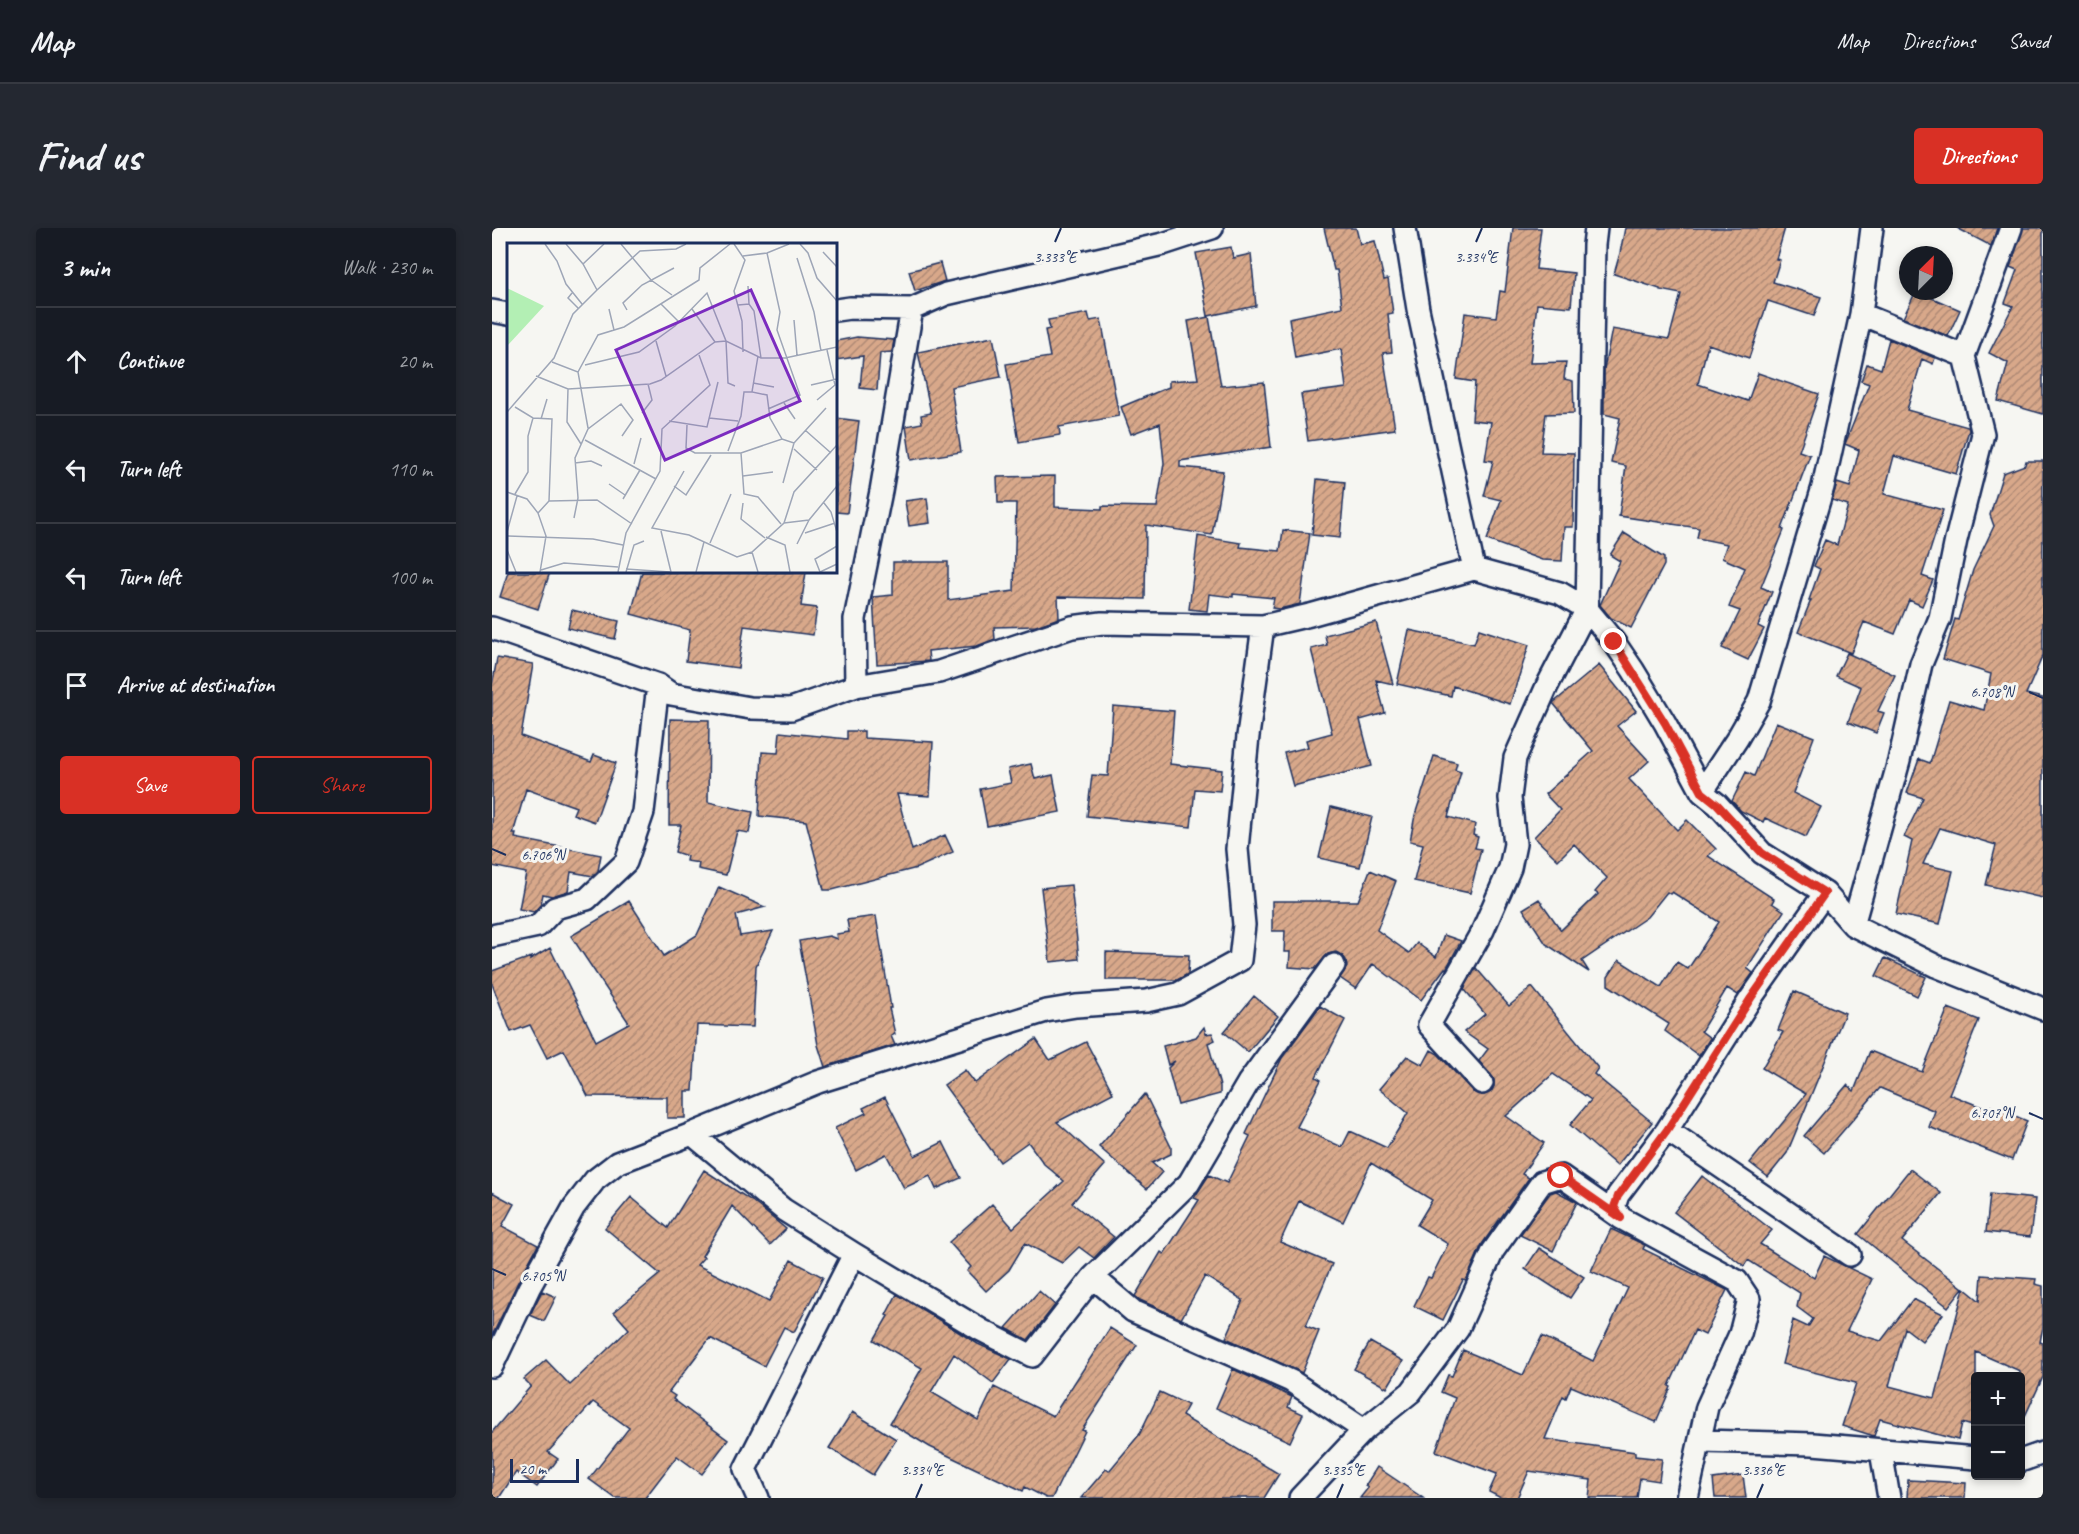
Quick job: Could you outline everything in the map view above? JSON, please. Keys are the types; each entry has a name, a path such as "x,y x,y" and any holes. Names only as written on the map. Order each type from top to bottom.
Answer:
{"street":[{"path":"837,310 912,309 946,294 1163,244 1212,228"},
{"path":"1405,228 1418,309 1474,568"},
{"path":"1482,1083 1429,1025 1483,930 1510,868 1515,844 1510,798 1515,758 1547,686 1587,609 1596,228"},
{"path":"1702,792 1759,701 1823,487 1861,314 1872,228"},
{"path":"1853,925 1899,762 1921,664 1940,618 1956,540 1983,434 1964,356 2011,228"},
{"path":"856,686 855,619 883,480 912,309"},
{"path":"492,311 507,314"},
{"path":"1861,314 1964,356"},
{"path":"492,628 658,685 671,694 750,708 791,709 856,686 939,672 1072,627 1102,623 1263,626 1310,615 1474,568 1560,592 1587,609 1633,670 1702,792 1717,804 1762,853 1825,893 1853,925 1936,966 2043,1009"},
{"path":"492,1366 529,1288 574,1207 595,1180 617,1163 818,1082 1046,1011 1076,1006 1146,1001 1178,994 1240,960 1244,925 1237,849 1248,736 1263,626"},
{"path":"492,936 538,926 555,908 587,899 626,862 643,812 658,685"},
{"path":"1621,1218 1614,1207 1618,1196 1667,1130 1751,998 1825,893"},
{"path":"692,1134 784,1210 981,1330 1032,1356 1093,1277 1189,1184 1248,1083 1334,965"},
{"path":"1667,1130 1850,1255"},
{"path":"1300,1498 1364,1430 1411,1392 1458,1329 1493,1251 1542,1182 1561,1176 1621,1218 1737,1281 1749,1299 1740,1335 1707,1407 1687,1498"},
{"path":"758,1498 745,1469 854,1254"},
{"path":"1093,1277 1133,1311 1291,1382 1364,1430"},
{"path":"1701,1442 1813,1444 1971,1458"},
{"path":"1881,1451 1889,1498"},
{"path":"2025,1459 2043,1453"}],"building":[{"path":"1324,228 1356,228 1360,244 1375,241 1384,280 1388,279 1393,313 1388,314 1392,352 1383,353 1395,429 1308,441 1301,394 1346,388 1341,349 1295,358 1289,318 1342,307 1337,270 1334,270"},
{"path":"1513,228 1541,228 1536,269 1574,273 1571,307 1537,304 1530,363 1566,362 1564,379 1573,381 1574,413 1546,414 1541,452 1574,453 1573,527 1564,527 1562,561 1542,560 1487,540 1501,500 1484,496 1493,461 1485,460 1491,422 1472,420 1475,382 1456,379 1465,313 1496,317 1500,291 1505,292"},
{"path":"1625,228 1785,228 1776,259 1780,260 1773,282 1821,297 1814,316 1768,301 1749,358 1708,344 1698,384 1748,401 1758,373 1819,394 1799,451 1810,455 1761,587 1772,592 1758,626 1764,629 1748,660 1722,648 1740,611 1729,607 1745,568 1722,558 1727,544 1697,538 1699,528 1619,516 1626,466 1611,463 1620,418 1604,414 1604,369 1612,329 1669,339 1681,294 1660,290 1614,274"},
{"path":"1957,228 1997,228 1991,246"},
{"path":"2023,228 2043,228 2043,414 1998,401 2008,363 1989,353 2013,306 2005,303 2017,270 2010,267"},
{"path":"1231,247 1233,258 1251,254 1256,306 1208,316 1196,253"},
{"path":"940,263 945,281 915,291 909,271"},
{"path":"1912,300 1937,300 1960,310 1948,336 1903,318"},
{"path":"1088,313 1090,321 1101,319 1119,416 1059,427 1060,435 1019,442 1006,364 1050,357 1045,330 1050,329 1048,320"},
{"path":"1209,317 1221,386 1264,382 1271,447 1180,461 1180,467 1223,471 1212,535 1146,525 1145,599 1058,597 1059,618 1036,626 994,627 995,639 977,646 928,651 929,661 877,664 873,597 893,595 893,562 948,562 948,600 1014,591 1016,503 998,503 997,477 1055,476 1055,507 1102,509 1102,506 1157,507 1164,463 1160,423 1131,434 1121,407 1169,387 1169,381 1198,379 1188,321"},
{"path":"857,337 894,340 892,352 880,353 877,390 860,388 863,356 837,360 837,341"},
{"path":"993,337 1001,377 951,387 961,452 911,460 906,426 922,423 921,415 931,413 918,352"},
{"path":"1889,339 1935,358 1933,364 1922,359 1907,410 1968,427 1969,430 1956,474 1894,456 1884,494 1943,510 1922,576 1933,580 1922,606 1909,600 1895,634 1864,622 1851,653 1798,632 1820,569 1814,566 1825,540 1837,545 1848,505 1832,500 1837,483 1850,487 1859,450 1845,444 1869,384 1861,381 1867,364 1881,369"},
{"path":"837,418 859,421 847,513 837,512"},
{"path":"2026,461 2043,461 2043,655 2026,694 2043,698 2043,898 1986,885 1996,845 1940,828 1923,864 1953,871 1940,924 1896,914 1912,841 1904,837 1923,798 1907,793 1919,759 1930,763 1949,700 1984,710 1991,674 1943,659 1973,570 1994,526 1990,515 2003,473 2025,465"},
{"path":"1317,479 1345,482 1340,538 1312,535"},
{"path":"927,498 930,523 909,526 905,501"},
{"path":"1283,530 1310,533 1300,604 1279,609 1272,608 1274,598 1209,594 1207,611 1189,609 1198,536 1241,543 1240,547 1280,551"},
{"path":"1624,533 1664,558 1664,565 1631,628 1611,618 1600,605 1620,561 1610,555"},
{"path":"508,573 550,573 538,609 500,597"},
{"path":"642,573 806,573 801,606 817,608 813,635 744,626 738,668 686,661 690,630 631,614"},
{"path":"572,610 619,621 615,639 568,628"},
{"path":"1376,622 1393,684 1376,680 1385,713 1360,720 1372,766 1293,786 1284,753 1308,747 1306,740 1332,733 1311,649 1327,645 1325,635"},
{"path":"1479,629 1529,645 1510,704 1453,686 1451,696 1397,684 1409,630 1474,644"},
{"path":"1847,653 1895,675 1878,711 1884,713 1876,733 1848,722 1861,687 1836,676"},
{"path":"497,658 533,664 521,736 591,762 594,755 616,763 595,822 573,814 576,807 526,789 513,834 516,834 515,838 601,855 598,871 593,876 571,872 568,891 552,896 543,894 541,904 534,912 519,909 526,873 492,866 492,686"},
{"path":"1599,665 1636,711 1617,726 1649,761 1629,779 1677,830 1687,820 1716,849 1708,856 1774,899 1772,903 1784,911 1747,968 1753,973 1738,995 1727,988 1701,1031 1710,1038 1699,1056 1665,1031 1669,1024 1608,985 1608,977 1619,960 1661,987 1677,962 1688,969 1719,922 1672,892 1670,894 1667,892 1647,917 1582,961 1589,972 1546,944 1523,909 1539,899 1561,930 1598,894 1595,892 1607,878 1574,844 1558,860 1534,837 1560,810 1545,794 1593,751 1553,703"},
{"path":"1113,706 1174,711 1170,764 1222,770 1220,791 1195,789 1191,827 1087,816 1092,775 1108,776"},
{"path":"670,719 709,720 708,802 753,812 749,833 737,831 726,875 698,869 699,863 686,861 687,856 675,852 681,825 669,825"},
{"path":"1776,722 1814,737 1793,793 1821,807 1806,837 1765,818 1763,822 1741,811 1732,801 1746,772 1754,776"},
{"path":"847,731 864,731 864,738 933,742 930,796 897,794 912,850 945,835 953,852 917,868 832,890 824,890 806,821 759,816 762,752 778,753 780,732 847,739"},
{"path":"1434,756 1457,763 1455,770 1461,772 1448,817 1475,824 1473,835 1478,837 1475,848 1481,849 1470,893 1414,881 1423,844 1410,841 1415,815"},
{"path":"1031,764 1035,779 1053,775 1060,812 987,826 980,789 1011,783 1008,769"},
{"path":"1331,807 1372,817 1360,867 1319,858"},
{"path":"1370,870 1396,881 1377,930 1409,953 1417,943 1436,957 1444,935 1461,941 1446,969 1421,1000 1373,964 1356,989 1340,978 1347,967 1346,960 1336,952 1328,954 1315,969 1289,967 1290,952 1284,952 1285,931 1272,931 1272,901 1358,901"},
{"path":"1071,885 1079,959 1050,962 1041,888"},
{"path":"719,887 765,907 736,915 740,936 773,931 756,966 753,1027 697,1025 693,1091 685,1091 685,1118 667,1118 667,1097 588,1096 564,1050 547,1058 530,1025 511,1032 492,984 492,971 531,957 530,960 550,948 596,1041 629,1023 571,936 629,901 664,956 697,935"},
{"path":"876,916 895,1034 891,1036 895,1045 825,1067 818,1045 799,941 829,936 837,939 836,934 849,932 847,920"},
{"path":"1106,952 1189,955 1188,974 1177,980 1106,980"},
{"path":"1885,958 1926,977 1917,996 1876,976"},
{"path":"1476,968 1509,1006 1532,987 1598,1068 1594,1074 1652,1122 1617,1166 1570,1125 1591,1100 1553,1074 1506,1116 1544,1143 1522,1174 1529,1178 1482,1244 1466,1281 1463,1280 1443,1320 1414,1306 1448,1244 1417,1225 1432,1200 1371,1163 1343,1222 1299,1201 1280,1242 1332,1264 1306,1326 1319,1331 1302,1373 1226,1338 1243,1300 1205,1276 1181,1319 1135,1296 1161,1252 1164,1254 1199,1200 1194,1198 1209,1175 1227,1183 1250,1136 1246,1134 1282,1058 1320,1006 1345,1020 1316,1077 1321,1080 1297,1127 1342,1147 1350,1131 1387,1148 1408,1113 1379,1089 1407,1056 1423,1065 1431,1050 1438,1054 1473,1092 1484,1095 1491,1092 1494,1080 1479,1061 1488,1049 1464,1032 1485,1014 1464,989"},
{"path":"1794,991 1845,1013 1787,1153 1768,1177 1750,1163 1806,1094 1762,1068 1783,1032 1778,1030"},
{"path":"1254,996 1278,1016 1248,1052 1224,1032"},
{"path":"1948,1008 1979,1020 1949,1094 1989,1110 1991,1106 2027,1121 2012,1160 1929,1127 1935,1111 1880,1088 1824,1153 1804,1136 1847,1085 1854,1091 1870,1051 1922,1072"},
{"path":"1204,1027 1206,1034 1212,1033 1215,1040 1208,1043 1220,1086 1220,1094 1178,1105 1168,1068 1175,1061 1168,1065 1163,1046 1196,1037"},
{"path":"1036,1039 1050,1060 1086,1042 1113,1093 1057,1122 1105,1165 1072,1203 1114,1237 1094,1258 1079,1247 1062,1263 1025,1243 1009,1270 986,1291 967,1271 971,1267 949,1242 992,1204 1013,1228 1064,1181 1044,1164 1028,1142 1000,1162 944,1085 965,1070 975,1083"},
{"path":"1145,1094 1171,1147 1171,1154 1152,1163 1162,1172 1147,1189 1099,1147"},
{"path":"885,1097 915,1156 943,1142 961,1178 936,1189 930,1176 904,1188 886,1154 856,1170 835,1128 866,1113 863,1108"},
{"path":"1910,1169 1941,1193 1902,1241 1963,1288 1948,1307 1858,1234"},
{"path":"704,1170 752,1201 786,1229 770,1245 732,1206 702,1256 704,1257 697,1265 769,1301 791,1260 823,1277 794,1332 784,1327 764,1366 710,1338 669,1392 675,1396 673,1399 728,1440 702,1474 677,1456 645,1498 615,1498 589,1479 629,1428 593,1402 548,1452 558,1459 537,1487 516,1472 499,1498 492,1498 492,1432 531,1386 524,1379 546,1360 570,1385 629,1329 614,1312 660,1274 605,1228 631,1197 668,1228"},
{"path":"1702,1176 1772,1230 1760,1244 1814,1278 1824,1256 1872,1279 1847,1331 1881,1341 1913,1299 1943,1314 1922,1341 1905,1328 1889,1386 1935,1398 1964,1288 1980,1301 1982,1275 2036,1279 2035,1284 2043,1286 2043,1327 2040,1342 2043,1343 2043,1377 2025,1416 2025,1372 2020,1372 1976,1352 1976,1372 1971,1372 1971,1426 1962,1423 1958,1440 1880,1419 1874,1436 1842,1426 1856,1383 1782,1364 1793,1320 1808,1327 1813,1319 1797,1307 1800,1293 1748,1260 1744,1266 1674,1212"},
{"path":"1556,1191 1577,1202 1553,1251 1520,1235 1550,1193"},
{"path":"492,1192 514,1204 502,1226 538,1245 492,1336"},
{"path":"1990,1194 2035,1199 2030,1237 1986,1232"},
{"path":"1611,1229 1645,1245 1643,1249 1727,1290 1705,1335 1695,1330 1669,1386 1671,1387 1656,1422 1571,1386 1566,1398 1563,1396 1545,1439 1635,1452 1635,1456 1662,1459 1659,1481 1640,1478 1637,1498 1589,1498 1591,1480 1529,1471 1517,1498 1501,1498 1489,1492 1497,1474 1436,1451 1455,1398 1441,1392 1448,1375 1452,1376 1463,1350 1523,1375 1542,1336 1593,1361 1628,1288 1591,1271"},
{"path":"1539,1248 1584,1277 1570,1298 1525,1269"},
{"path":"542,1291 556,1297 544,1321 530,1315"},
{"path":"1039,1291 1055,1305 1028,1340 1006,1328"},
{"path":"897,1294 978,1344 1011,1359 993,1383 954,1354 931,1392 978,1420 994,1387 1053,1416 1110,1328 1137,1345 1082,1430 1085,1431 1052,1498 1046,1498 1025,1487 1023,1491 930,1447 890,1423 922,1368 874,1340"},
{"path":"1370,1342 1403,1361 1387,1388 1354,1369"},
{"path":"1233,1369 1292,1397 1288,1407 1303,1414 1290,1442 1216,1408"},
{"path":"1160,1392 1188,1405 1182,1416 1279,1474 1264,1498 1081,1498 1106,1469 1109,1471 1139,1435"},
{"path":"852,1412 896,1439 873,1475 829,1448"},
{"path":"1377,1467 1423,1498 1360,1498 1368,1488 1365,1486"},
{"path":"1743,1475 1746,1498 1715,1498 1713,1479"},
{"path":"1908,1480 1966,1483 1965,1498 1907,1498"}],"route":[{"path":"1561,1176 1621,1218 1614,1207 1618,1196 1667,1130 1751,998 1825,893 1762,853 1717,804 1702,792 1665,723 1614,642"}]}
